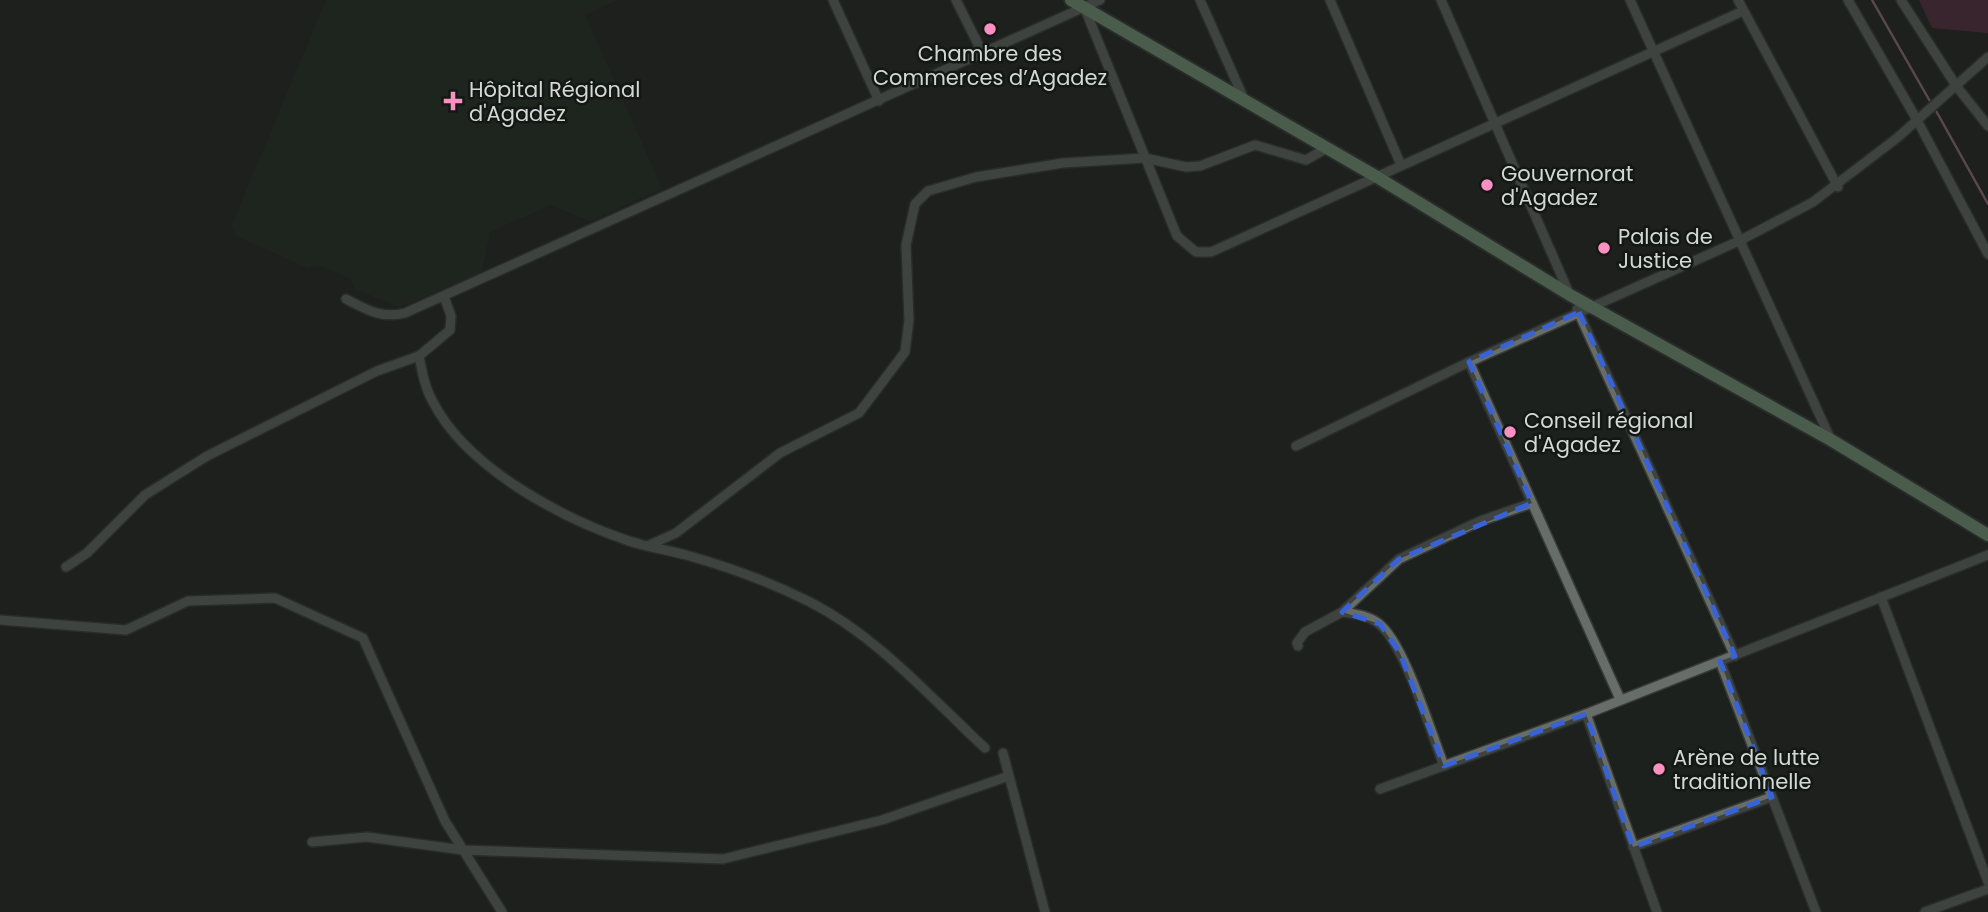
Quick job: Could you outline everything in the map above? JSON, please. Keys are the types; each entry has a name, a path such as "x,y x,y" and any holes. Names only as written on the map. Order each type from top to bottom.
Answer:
{"main road":[{"path":"1071,0 1377,177 1570,295 1585,309 1831,439 1988,535"}],"street":[{"path":"833,0 879,101"},
{"path":"956,0 983,54"},
{"path":"346,299 374,314 391,317 444,296 983,54 1082,4 1100,0"},
{"path":"1200,0 1245,101"},
{"path":"1330,0 1401,164"},
{"path":"1441,0 1570,295"},
{"path":"1630,0 1831,439"},
{"path":"1738,0 1838,187"},
{"path":"1848,0 1917,120 1988,254"},
{"path":"1901,0 1957,87 1988,126"},
{"path":"1082,4 1177,236 1196,252 1211,253 1743,10"},
{"path":"1296,446 1469,362 1741,240 1838,187 1957,87 1988,57"},
{"path":"647,546 676,533 780,453 859,413 905,352 909,320 906,245 915,204 928,191 976,177 1063,163 1145,158 1186,167 1200,166 1255,145 1306,160 1327,148"},
{"path":"66,567 87,553 145,495 207,456 377,371 419,356 450,330 451,316 444,296"},
{"path":"1585,309 1735,656"},
{"path":"419,356 433,403 459,438 502,477 562,513 647,546 747,573 812,603 885,652 985,748"},
{"path":"1469,362 1620,699"},
{"path":"1298,646 1305,632 1342,612 1399,559 1480,522 1532,503"},
{"path":"1380,789 1586,714 1988,555"},
{"path":"1881,597 1988,882"},
{"path":"0,620 126,630 188,601 275,598 363,638 445,821 502,912"},
{"path":"1342,612 1365,616 1380,625 1400,653 1444,766"},
{"path":"1720,662 1815,912"},
{"path":"1586,714 1657,912"},
{"path":"1003,753 1045,912"},
{"path":"312,842 367,837 463,850 723,859 882,820 1009,775"},
{"path":"1633,847 1772,797"},
{"path":"1924,912 1988,889"}],"highlighted area":[{"path":"1579,312 1735,656 1720,661 1772,797 1633,847 1586,714 1444,766 1400,653 1380,624 1342,612 1399,559 1532,503 1469,362"}],"shaded area":[{"name":"Hôpital Régional d'Agadez","path":"326,0 617,0 585,15 662,188 591,221 550,205 490,232 481,273 399,307 355,289 350,278 318,265 308,268 236,236 232,225"},
{"path":"1919,0 1988,0 1988,33 1932,28"}],"waterway":[{"path":"1872,0 1931,103"},
{"path":"1935,109 1988,204"}],"place":[{"name":"Chambre des Commerces d’Agadez","path":"990,29"},
{"name":"Hôpital Régional d'Agadez","path":"453,101"},
{"name":"Gouvernorat d'Agadez","path":"1487,185"},
{"name":"Palais de Justice","path":"1604,248"},
{"name":"Conseil régional d'Agadez","path":"1510,432"},
{"name":"Arène de lutte traditionnelle","path":"1659,769"}]}
